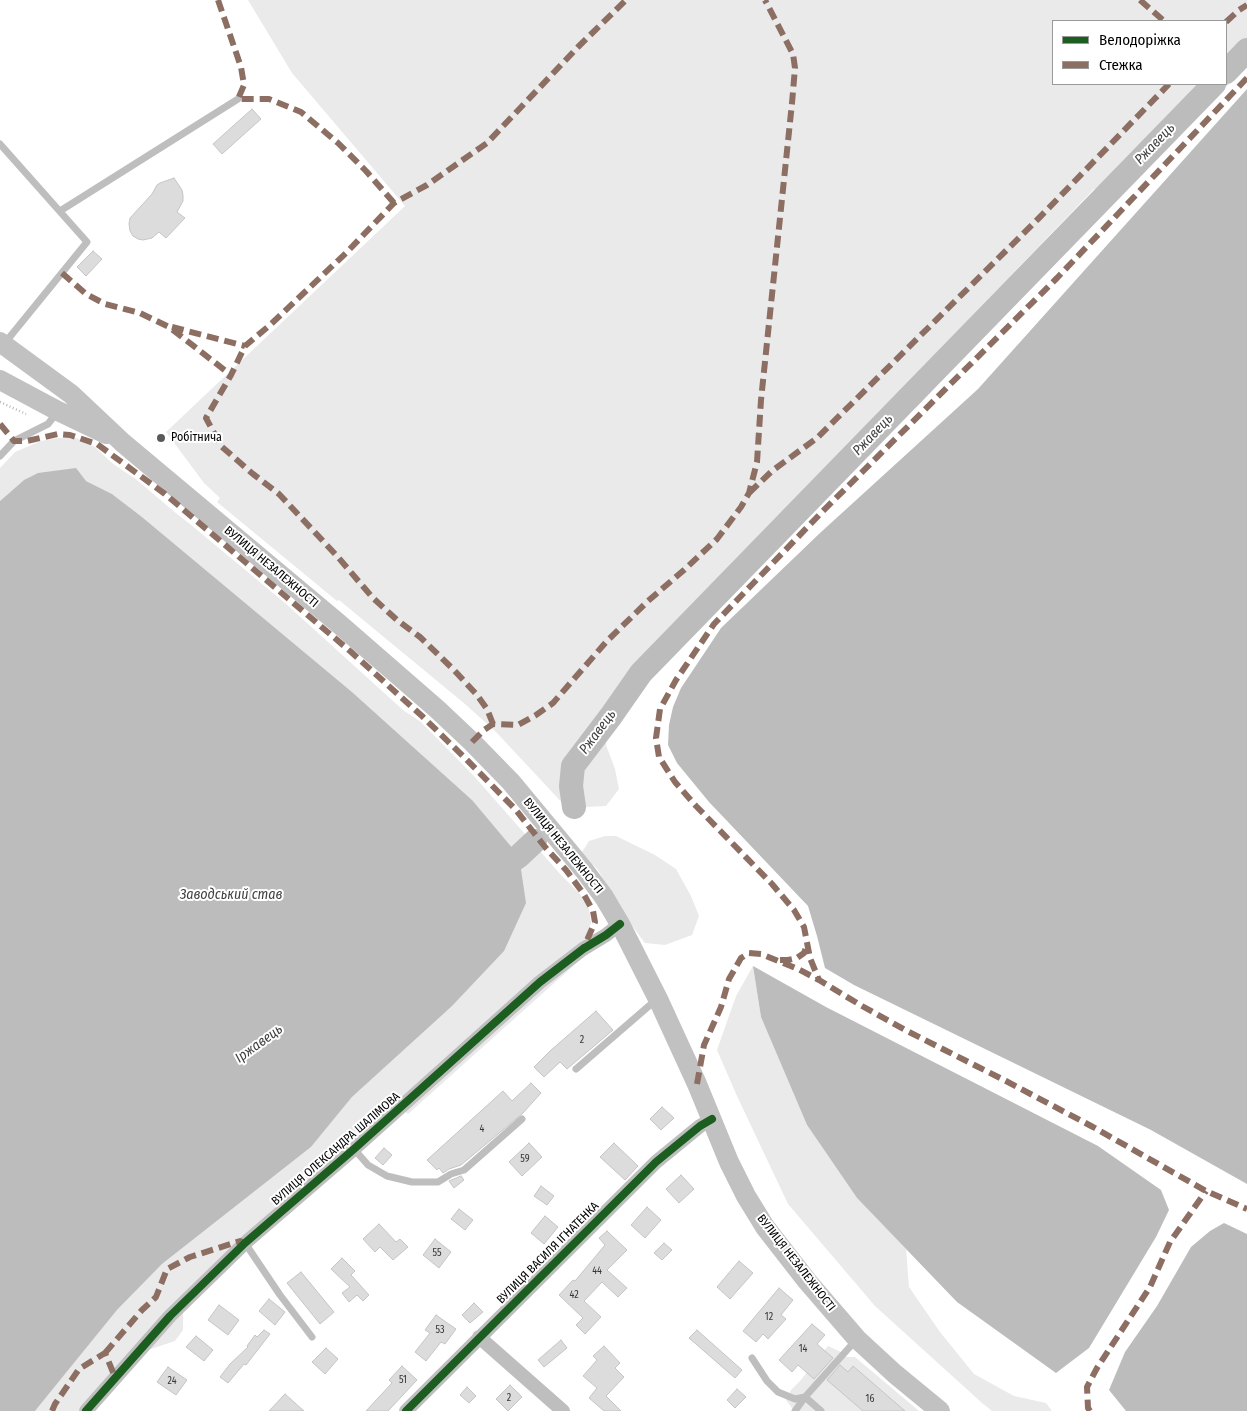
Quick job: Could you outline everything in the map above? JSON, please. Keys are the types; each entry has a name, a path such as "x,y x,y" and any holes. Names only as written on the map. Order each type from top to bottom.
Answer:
{"main road":[{"name":"ВУЛИЦЯ НЕЗАЛЕЖНОСТІ","path":"2,343 72,394 124,442 338,623 472,742 511,782 584,870 604,897 620,924 658,999 746,1196 765,1227 807,1281 857,1339 895,1374 940,1411"},
{"name":"ВУЛИЦЯ НЕЗАЛЕЖНОСТІ","path":"0,380 53,418 124,442"}],"street":[{"name":"ВУЛИЦЯ ОЛЕКСАНДРА ШАЛІМОВА","path":"86,1411 170,1316 245,1243 354,1149 540,982 620,924"},
{"name":"ВУЛИЦЯ ВАСИЛЯ ІГНАТЕНКА","path":"406,1411 656,1162 700,1126 712,1119"},
{"path":"479,1338 563,1411"}],"lane":[{"path":"60,211 238,99"},
{"path":"0,144 87,242 2,343"},
{"path":"0,456 14,441 53,418"},
{"path":"576,1069 658,999"},
{"path":"354,1149 368,1164 387,1176 412,1182 438,1182 451,1174 464,1170 522,1119"},
{"path":"245,1243 280,1295 312,1337"},
{"path":"795,1411 805,1397 857,1339"},
{"path":"752,1358 767,1381 778,1392 795,1399 805,1397"},
{"path":"805,1397 821,1411"}],"path":[{"path":"0,402 53,418"}],"shaded area":[{"path":"248,0 1247,0 1247,66 1119,196 1094,189 943,346 668,640 633,688 604,722 606,745 615,769 619,789 606,806 567,808 496,732 465,704 217,502 220,498 204,483 166,432 405,206 292,73"},
{"path":"74,437 95,447 112,463 137,480 285,603 403,710 421,722 474,776 580,894 589,909 591,923 582,945 581,959 408,1114 395,1104 183,1308 183,1330 175,1341 145,1351 91,1411 35,1411 117,1310 162,1264 311,1147 352,1097 451,1007 472,800 352,692 112,494 86,481 24,480 0,501 0,468 15,452 41,441"},
{"path":"605,836 616,836 655,855 676,869 691,896 699,916 692,935 665,945 645,943 627,919 598,870 582,852 589,841"},
{"path":"753,966 761,1017 807,1125 857,1198 906,1249 909,1287 940,1332 974,1374 1014,1396 1046,1403 1052,1411 992,1411 875,1306 788,1204 717,1050 736,996"},
{"path":"828,1346 841,1352 845,1357 855,1357 919,1411 794,1411 786,1400 791,1390"}],"water":[{"path":"1247,89 1247,1184 1151,1130 854,985 825,968 808,906 709,802 677,763 668,745 669,725 673,707 681,688 721,628 820,533 978,389"},
{"name":"Заводський став","path":"76,468 86,481 112,494 142,517 352,692 472,800 519,856 526,903 504,951 451,1007 352,1097 311,1147 162,1264 117,1310 35,1411 0,1411 0,501 24,480 38,473"},
{"path":"753,966 826,1007 1098,1146 1161,1190 1169,1210 1156,1237 1089,1348 1056,1373 957,1302 857,1198 807,1125 761,1017"},
{"path":"1224,1223 1247,1234 1247,1411 1126,1411 1109,1390 1125,1352 1157,1306 1191,1247 1210,1231"}],"building":[{"path":"252,109 261,119 222,154 213,144"},
{"path":"174,178 183,195 183,201 177,212 185,218 166,238 159,232 152,238 143,240 133,236 130,231 130,218 152,194 157,185"},
{"path":"93,251 102,259 86,276 77,267"},
{"path":"596,1011 613,1030 567,1069 560,1062 544,1077 534,1067"},
{"path":"531,1083 541,1093 523,1113 461,1165 443,1173 427,1160 503,1091 512,1101"},
{"path":"662,1107 674,1118 661,1130 650,1119"},
{"path":"529,1143 542,1157 522,1176 509,1162"},
{"path":"614,1143 638,1166 625,1180 600,1157"},
{"path":"384,1148 392,1155 383,1165 375,1158"},
{"path":"681,1175 694,1189 679,1203 666,1189"},
{"path":"461,1176 464,1180 454,1188 449,1181"},
{"path":"541,1186 554,1196 547,1205 534,1196"},
{"path":"647,1207 661,1220 645,1238 631,1225"},
{"path":"459,1209 473,1220 465,1230 451,1219"},
{"path":"545,1216 558,1227 544,1244 531,1233"},
{"path":"379,1224 396,1242 400,1239 408,1247 393,1260 380,1247 375,1252 363,1239"},
{"path":"607,1231 627,1250 607,1270 627,1288 618,1297 602,1282 584,1301 601,1317 585,1334 576,1325 583,1318 559,1295 573,1280 575,1281 605,1245 599,1238"},
{"path":"435,1239 451,1252 439,1268 423,1255"},
{"path":"664,1243 672,1250 662,1260 654,1253"},
{"path":"342,1258 355,1271 351,1275 369,1295 363,1301 357,1295 349,1302 342,1293 350,1287 331,1269"},
{"path":"739,1261 753,1273 730,1299 717,1287"},
{"path":"301,1272 334,1312 320,1324 287,1283"},
{"path":"779,1288 793,1300 781,1315 786,1319 768,1339 763,1334 756,1342 743,1331"},
{"path":"269,1299 285,1312 275,1325 259,1311"},
{"path":"474,1303 483,1312 470,1323 462,1315"},
{"path":"219,1305 239,1320 228,1335 208,1320"},
{"path":"436,1315 456,1329 445,1344 441,1342 426,1361 415,1352 430,1333 425,1330"},
{"path":"812,1324 825,1335 817,1344 833,1358 814,1379 798,1365 792,1372 779,1360"},
{"path":"264,1330 270,1334 246,1365 244,1364 228,1383 220,1377 230,1364 248,1347 255,1335 257,1337"},
{"path":"697,1330 742,1370 735,1378 689,1338"},
{"path":"196,1336 213,1350 204,1361 186,1347"},
{"path":"561,1340 567,1348 544,1367 538,1360"},
{"path":"604,1346 620,1363 615,1368 624,1377 606,1396 621,1411 604,1411 589,1398 597,1388 583,1376 597,1360 593,1356"},
{"path":"326,1348 338,1359 325,1374 312,1362"},
{"path":"840,1365 848,1372 853,1366 905,1411 863,1411 827,1380"},
{"path":"402,1366 417,1380 388,1411 366,1411 392,1383 389,1380"},
{"path":"168,1367 187,1380 176,1395 157,1382"},
{"path":"510,1385 522,1397 508,1411 496,1399"},
{"path":"467,1387 476,1396 469,1403 460,1395"},
{"path":"737,1389 746,1397 735,1408 727,1400"},
{"path":"285,1394 304,1411 269,1411"}],"waterway":[{"name":"Ржавець","path":"1227,71 1247,50"},
{"name":"Ржавець","path":"574,807 571,786 573,766 641,673 1213,85"},
{"name":"Іржавець","path":"494,874 519,856 535,841"}],"marked path":[{"path":"218,0 241,67 244,85 238,99 269,99 301,112 338,143 394,203"},
{"path":"493,724 487,709 477,695 453,669 420,637 397,620 373,598 279,494 221,446 206,418 231,375 245,346 346,253 394,203 427,185 487,143 578,47 626,0"},
{"path":"472,742 493,724 518,725 553,703 607,641 717,539 749,493 757,462 761,400 795,68 793,54 765,0"},
{"path":"1140,0 1163,20"},
{"path":"1227,21 1247,5"},
{"path":"1247,78 1057,278 822,512 714,624 676,680 660,709 656,738 659,757 675,782 772,884 794,910 804,927 810,958 819,980 907,1031 1093,1127 1206,1191 1247,1209"},
{"path":"749,493 772,471 817,438 1039,218 1168,85"},
{"path":"62,273 86,294 105,304 140,313 169,327 231,375"},
{"path":"172,327 245,346"},
{"path":"0,424 14,441 27,441 58,434 70,435 97,444 165,494 350,651 422,716 468,761 516,810 566,870 583,893 593,911 595,922 584,947"},
{"path":"780,960 797,958 804,953 807,945"},
{"path":"697,1084 704,1045 721,1007 729,979 741,958 749,953 761,954 819,980"},
{"path":"1090,1411 1088,1408 1087,1387 1097,1368 1150,1287 1170,1242 1206,1191"},
{"path":"105,1353 142,1310 156,1297 167,1269 190,1257 240,1241 245,1243"},
{"path":"52,1411 79,1369 105,1353 115,1377"}],"cycle path":[{"path":"86,1411 170,1316 245,1243 354,1149 540,982 620,924"},
{"path":"406,1411 656,1162 700,1126 712,1119"}],"place":[{"name":"Робітнича","path":"161,438"}]}
